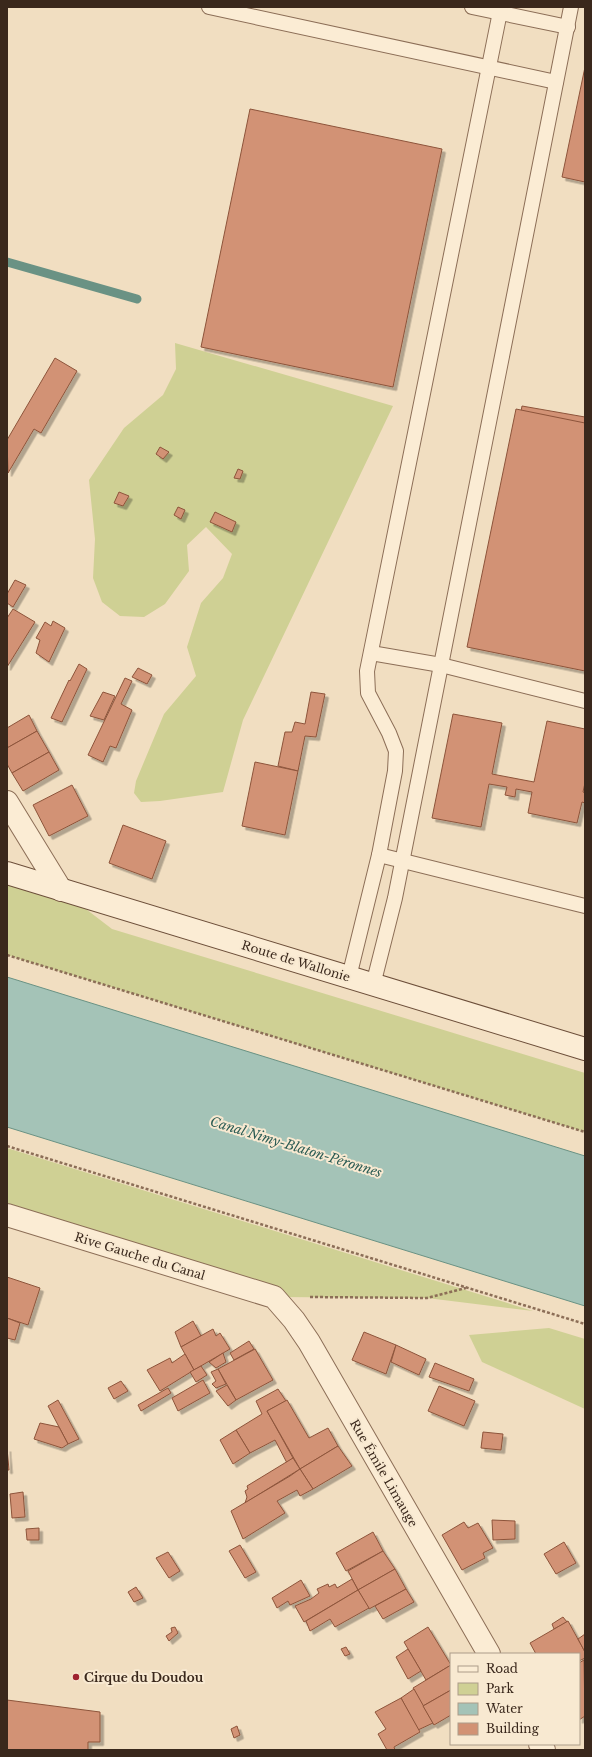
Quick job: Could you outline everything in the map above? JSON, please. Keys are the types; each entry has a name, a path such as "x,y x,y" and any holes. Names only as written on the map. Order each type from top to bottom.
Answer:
{"street":[{"path":"7,802 61,890"},
{"name":"Route de Wallonie","path":"7,873 585,1049"},
{"name":"Rive Gauche du Canal","path":"7,1215 274,1297"},
{"name":"Rue Émile Limauge","path":"274,1297 294,1320 309,1342 487,1653"}],"lane":[{"path":"214,7 488,69 556,82"},
{"path":"472,7 500,10 568,27"},
{"path":"373,985 395,898 401,860 571,7"},
{"path":"349,977 379,855 395,771 396,751 389,733 368,692 367,671 500,10"},
{"path":"371,653 441,665 585,701"},
{"path":"379,855 585,906"}],"path":[{"path":"7,955 585,1132"},
{"path":"7,1146 585,1324"},
{"path":"274,1297 427,1298 466,1288"}],"green space":[{"path":"175,343 393,406 243,720 223,792 160,801 141,802 134,793 136,781 164,714 196,676 187,647 201,603 223,578 232,554 206,527 187,545 189,571 165,604 144,617 120,616 102,602 93,578 95,539 89,480 124,428 163,395 176,369"},
{"path":"7,873 61,890 112,929 585,1073 585,1132 7,955"},
{"path":"7,1148 533,1311 427,1298 274,1297 7,1215"},
{"path":"549,1328 585,1339 585,1409 482,1362 469,1335"}],"water":[{"name":"Canal Nimy-Blaton-Péronnes","path":"7,977 585,1156 585,1306 7,1127"}],"building":[{"path":"585,67 585,182 562,177"},
{"path":"250,109 442,149 393,387 201,347"},
{"path":"55,358 77,371 41,433 34,429 8,473 7,440"},
{"path":"522,406 585,417 585,662 478,642"},
{"path":"516,409 585,423 585,671 467,647"},
{"path":"160,447 169,452 163,459 156,454"},
{"path":"238,469 243,471 240,479 234,478"},
{"path":"119,492 129,496 123,506 114,503"},
{"path":"178,507 185,510 181,519 174,515"},
{"path":"215,512 236,522 232,532 210,522"},
{"path":"15,580 26,585 13,607 7,603 7,594"},
{"path":"13,609 35,622 7,667 7,618"},
{"path":"53,621 65,628 49,662 36,653 40,640 36,638 45,622 51,626"},
{"path":"79,664 87,669 62,722 51,718 69,680 70,681"},
{"path":"138,668 152,675 147,684 132,677"},
{"path":"125,678 132,681 121,704 132,710 116,748 110,746 103,762 88,755"},
{"path":"103,692 115,696 104,720 90,716"},
{"path":"311,692 325,694 316,737 305,736 298,771 278,766 285,732 292,732 295,722 305,724"},
{"path":"453,714 502,723 492,774 534,782 547,721 585,729 585,783 583,792 585,793 585,803 582,802 577,823 528,813 532,792 516,789 515,797 505,795 507,787 489,784 481,827 432,818"},
{"path":"29,715 37,731 7,748 7,728"},
{"path":"37,731 49,752 12,773 7,764 7,748"},
{"path":"49,752 59,770 23,791 12,773"},
{"path":"255,762 298,771 285,835 242,826"},
{"path":"72,785 88,816 49,836 33,805"},
{"path":"123,825 166,841 152,879 109,863"},
{"path":"7,1277 40,1288 28,1325 7,1318"},
{"path":"7,1318 20,1323 15,1340 7,1338"},
{"path":"193,1321 201,1336 181,1347 175,1332"},
{"path":"213,1329 216,1336 220,1333 230,1349 194,1370 181,1347"},
{"path":"364,1332 396,1345 386,1374 352,1360"},
{"path":"249,1341 254,1349 234,1360 230,1353"},
{"path":"396,1345 426,1359 419,1375 391,1362"},
{"path":"255,1349 273,1380 236,1400 218,1369"},
{"path":"223,1353 226,1362 216,1368 209,1362"},
{"path":"185,1354 194,1370 160,1391 147,1370 170,1358 172,1363"},
{"path":"435,1363 474,1379 469,1391 429,1377"},
{"path":"201,1366 207,1375 196,1382 190,1372"},
{"path":"218,1369 226,1384 216,1388 212,1384 216,1381 211,1372"},
{"path":"203,1380 210,1393 178,1411 172,1398"},
{"path":"121,1381 128,1391 114,1399 108,1388"},
{"path":"227,1385 236,1400 228,1406 216,1391"},
{"path":"439,1386 475,1401 464,1426 428,1411"},
{"path":"168,1388 171,1393 141,1411 138,1405"},
{"path":"278,1389 286,1401 267,1411 293,1458 287,1463 275,1440 250,1453 236,1430 262,1414 256,1401"},
{"path":"58,1400 79,1439 68,1444 48,1406"},
{"path":"287,1400 309,1438 328,1428 338,1446 300,1469 267,1411"},
{"path":"40,1423 59,1427 68,1444 62,1448 34,1439"},
{"path":"236,1430 250,1453 233,1464 220,1440"},
{"path":"483,1432 503,1434 501,1450 481,1448"},
{"path":"338,1446 352,1466 313,1489 300,1469"},
{"path":"7,1448 9,1470 7,1470"},
{"path":"293,1458 300,1469 245,1503 247,1497 245,1491 248,1489 247,1486"},
{"path":"300,1469 313,1489 300,1496 297,1490 277,1501 285,1513 243,1539 231,1511"},
{"path":"23,1492 25,1517 12,1518 10,1494"},
{"path":"492,1520 515,1521 515,1539 493,1540"},
{"path":"464,1522 468,1528 478,1523 493,1548 483,1553 485,1558 462,1570 442,1535"},
{"path":"39,1528 39,1540 27,1540 26,1529"},
{"path":"373,1532 383,1551 346,1571 336,1553"},
{"path":"564,1542 576,1563 556,1574 544,1554"},
{"path":"240,1545 256,1572 245,1578 229,1551"},
{"path":"383,1551 395,1569 358,1590 348,1571"},
{"path":"168,1552 180,1571 169,1578 156,1558"},
{"path":"395,1569 406,1589 369,1609 358,1590"},
{"path":"352,1579 358,1590 304,1622 295,1606 311,1599 319,1593 317,1589 328,1584 329,1587 335,1584 337,1588"},
{"path":"301,1580 310,1596 290,1605 288,1601 277,1608 272,1598"},
{"path":"136,1587 143,1598 134,1602 128,1592"},
{"path":"406,1589 414,1602 383,1619 375,1606"},
{"path":"358,1590 369,1608 335,1627 330,1619 310,1631 306,1621"},
{"path":"563,1617 567,1622 554,1629 552,1624"},
{"path":"568,1621 585,1652 585,1658 580,1660 580,1653 535,1653 530,1643"},
{"path":"175,1627 178,1633 169,1641 166,1636 172,1632 171,1628"},
{"path":"428,1627 450,1666 426,1680 404,1642"},
{"path":"585,1634 585,1652 578,1639"},
{"path":"346,1647 350,1654 345,1656 341,1649"},
{"path":"408,1649 421,1671 408,1679 396,1657"},
{"path":"584,1660 585,1716 580,1719 580,1662"},
{"path":"450,1666 450,1691 423,1706 413,1688"},
{"path":"414,1689 433,1723 418,1730 401,1698"},
{"path":"450,1691 450,1716 434,1725 423,1706"},
{"path":"401,1698 420,1732 394,1747 395,1750 387,1750 378,1734 386,1729 375,1712"},
{"path":"7,1700 100,1712 100,1742 88,1742 88,1750 7,1750"},
{"path":"237,1726 240,1735 234,1738 231,1729"}],"waterway":[{"path":"7,262 137,299"}],"place":[{"name":"Cirque du Doudou","path":"76,1677"}]}
